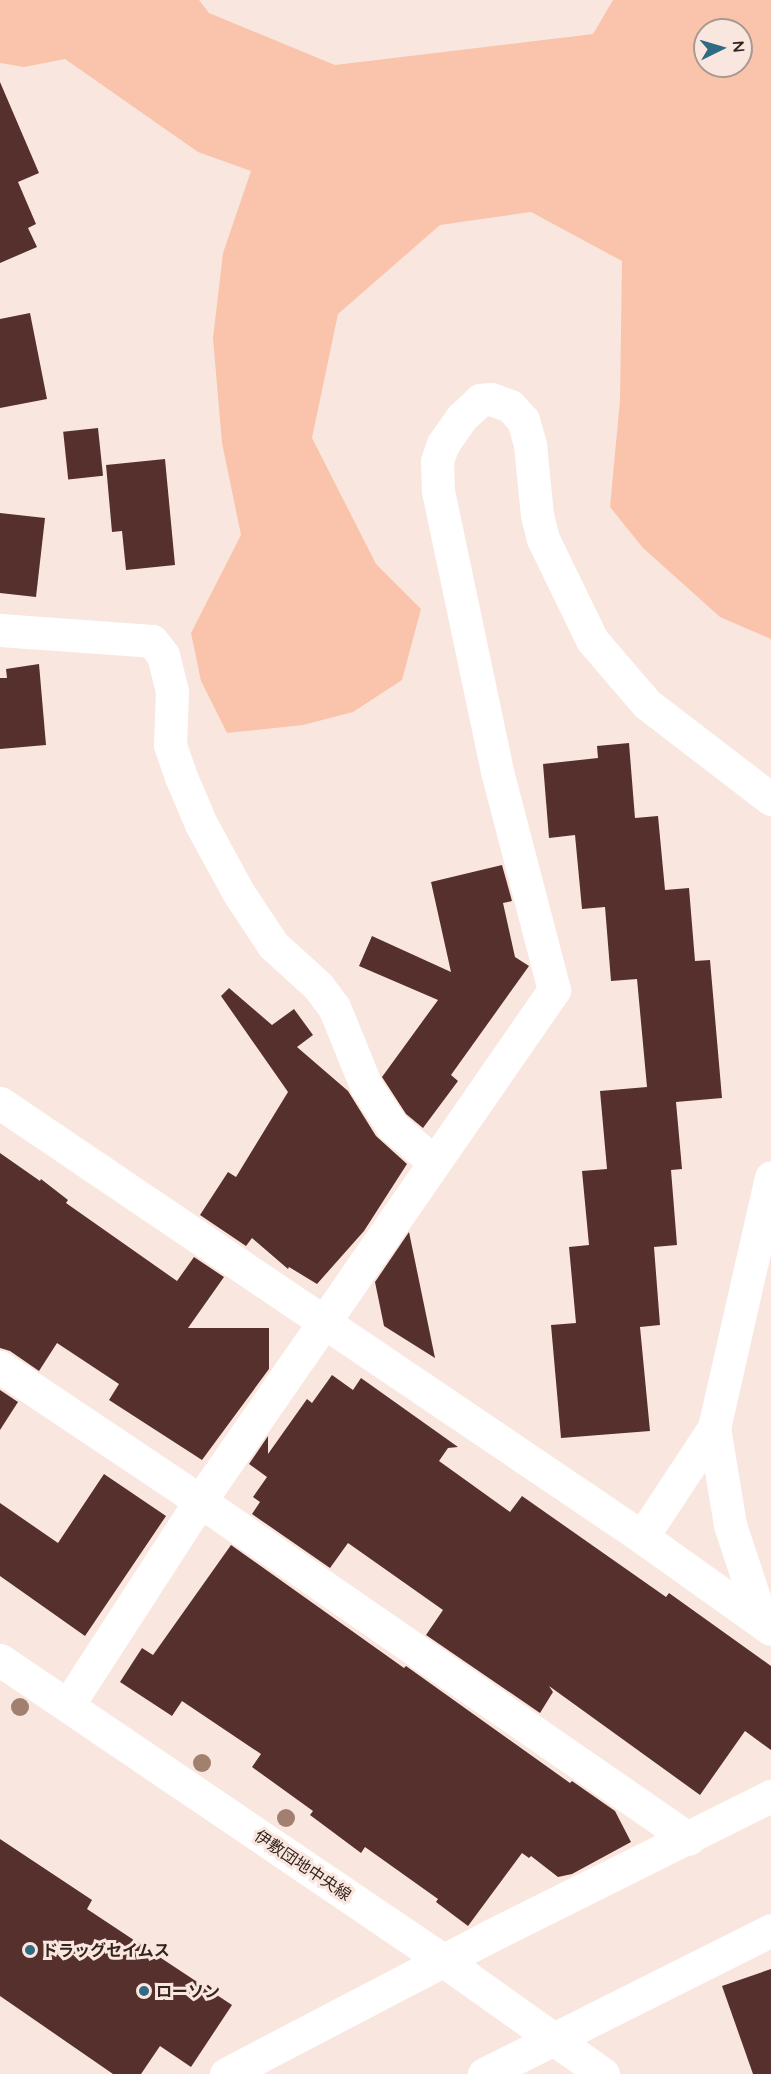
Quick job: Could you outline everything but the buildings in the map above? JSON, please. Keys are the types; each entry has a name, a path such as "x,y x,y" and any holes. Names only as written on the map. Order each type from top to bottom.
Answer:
{"street":[{"path":"68,1705 200,1501 554,990 497,771 438,490 437,461 443,444 460,418 480,400 491,399 510,406 523,420 530,446 537,515 543,539 592,640 647,704 771,799"},
{"path":"0,630 152,640 163,655 172,691 170,745 201,824 238,892 273,945 318,986 334,1007 366,1086 392,1126 434,1162"},
{"path":"0,1103 642,1537 766,1625"},
{"path":"642,1537 714,1428 771,1177"},
{"path":"0,1367 200,1501 689,1839"},
{"path":"714,1428 730,1525 766,1625"},
{"name":"伊敷団地中央線","path":"0,1660 444,1961 603,2074"},
{"path":"226,2074 771,1796"},
{"path":"484,2074 771,1930"}],"shaded area":[{"path":"0,0 199,0 209,13 335,65 593,34 613,0 771,0 771,639 720,617 643,548 610,507 620,400 622,261 531,212 440,225 338,314 312,438 376,564 421,609 402,680 353,712 303,725 227,733 201,681 191,633 241,535 222,443 213,338 223,253 251,171 198,152 65,59 24,67 0,63"}],"place":[{"name":"ドラッグセイムス","path":"30,1950"},
{"name":"ローソン","path":"144,1991"}]}
